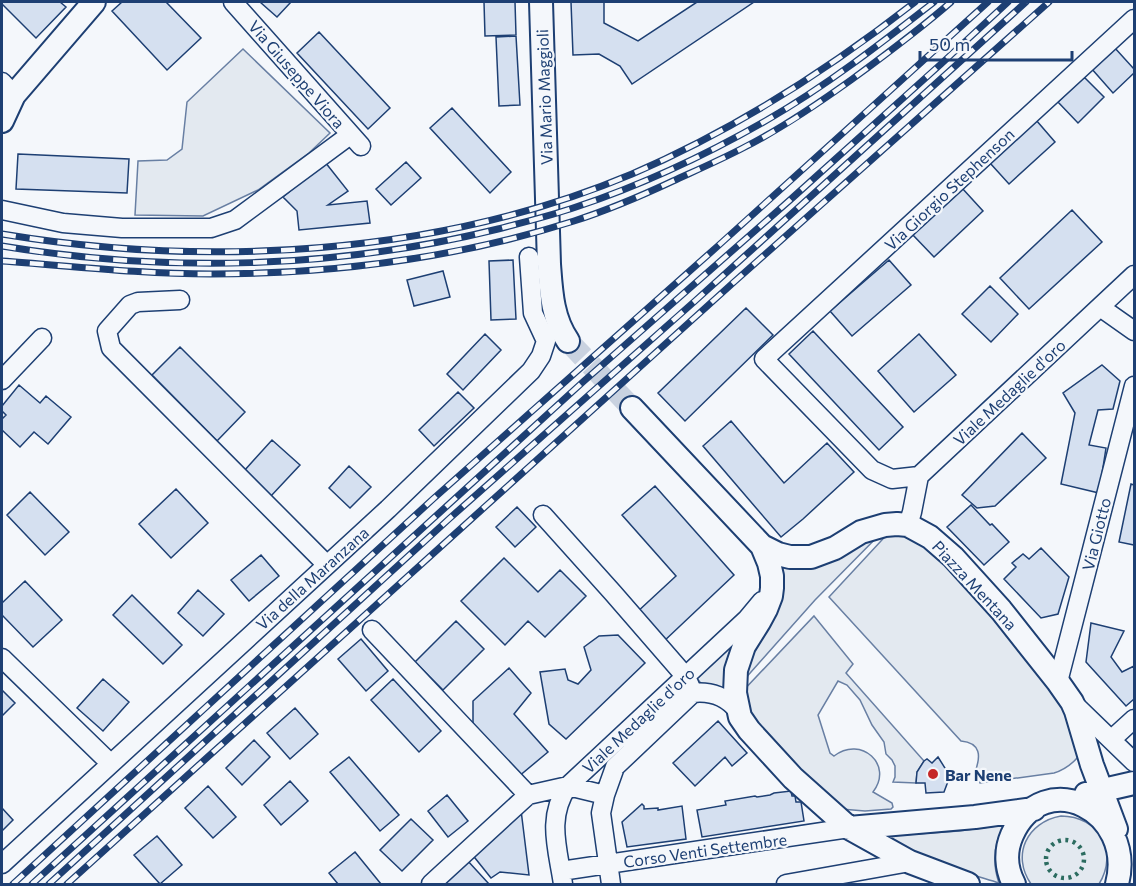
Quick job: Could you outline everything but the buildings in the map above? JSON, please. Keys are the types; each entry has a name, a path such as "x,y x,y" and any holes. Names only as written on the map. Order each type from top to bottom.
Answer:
{"street":[{"path":"2,121 8,88 93,2"},
{"name":"Via Giuseppe Viora","path":"2,210 63,223 122,228 211,228 235,220 356,141 233,2"},
{"name":"Via Mario Maggioli","path":"542,2 551,293 556,318 568,341"},
{"name":"Via Giorgio Stephenson","path":"919,477 892,479 872,470 764,359 1134,19"},
{"name":"Via della Maranzana","path":"2,864 396,501 531,371 541,356 546,341 533,313 530,257"},
{"name":"Viale Medaglie d'oro","path":"919,477 1134,275"},
{"path":"180,300 138,302 130,305 107,331 111,348 327,565"},
{"path":"1100,307 1134,331"},
{"path":"2,380 42,338"},
{"name":"Via Giotto","path":"1058,682 1134,386"},
{"path":"632,408 762,546 790,557 811,557 835,548 861,532 885,525 908,525 919,477"},
{"path":"543,515 613,593 689,685"},
{"name":"Piazza Mentana","path":"908,525 930,537 953,557 1001,610 1072,702 1125,865"},
{"path":"762,546 772,581 771,596 744,646 736,670 735,693 740,717 793,778 849,828 910,862 968,885"},
{"name":"Viale Medaglie d'oro","path":"611,885 601,813 615,767 756,610 768,590 770,571"},
{"path":"372,630 528,795"},
{"path":"2,658 110,763"},
{"name":"Viale Medaglie d'oro","path":"689,685 728,701 738,711"},
{"name":"Viale Medaglie d'oro","path":"567,786 689,685"},
{"name":"Piazza Mentana","path":"1072,702 1134,762"},
{"path":"1112,740 1134,719"},
{"path":"1014,885 1007,853 1017,825 1025,816 1044,803 1134,783"},
{"path":"562,878 555,837 555,817 559,801 567,786"},
{"path":"430,885 528,795 567,786 605,795"},
{"path":"1062,800 1080,801 1091,805 1105,815 1125,865"},
{"path":"849,828 975,817 1034,809"},
{"name":"Corso Venti Settembre","path":"562,878 608,864 849,828"},
{"path":"786,885 832,881 910,862"}],"shaded area":[{"path":"243,49 330,133 309,153 258,190 203,216 135,215 138,161 167,160 182,149 187,102"},
{"path":"888,526 815,600 735,690 777,555"},
{"path":"893,528 920,534 1070,704 1078,757 1070,765 1054,773 980,783 975,772 978,761 976,747 961,741 829,597"},
{"path":"814,616 853,664 846,673 924,761 917,772 916,783 893,782 895,766 886,754 884,742 872,725 860,700 847,685 838,681 818,715 830,753 834,756 844,750 854,749 872,756 880,772 873,792 892,803 891,809 865,811 841,809 803,775 746,712 740,694"},
{"path":"738,636 726,691 703,686 696,677"},
{"path":"1061,816 1086,822 1102,838 1107,860 1105,872 1099,884 1031,884 1022,862 1026,841 1039,825"},
{"path":"1004,825 995,853 995,868 999,883 925,858 911,852 887,836 959,831"}],"tunnel":[{"path":"568,341 632,408"}],"railway":[{"path":"2,234 80,245 240,252 321,248 401,238 480,223 557,202 670,157 743,118 814,75 915,2"},
{"path":"2,246 64,255 126,260 251,263 375,252 498,229 601,198 649,179 721,145 767,120 832,79 934,2"},
{"path":"2,261 185,274 303,271 440,254 530,234 574,221 649,192 757,141 851,80 951,2"},
{"path":"13,884 433,499 988,2"},
{"path":"32,884 584,381 790,200 1008,2"},
{"path":"49,884 450,518 695,301 1026,2"},
{"path":"67,884 734,282 1049,2"}],"hedge":[{"path":"1065,840 1078,846 1084,859 1078,872 1065,878 1052,872 1046,859 1052,846 1065,840"}],"place":[{"name":"Bar Nene","path":"933,774"}]}
